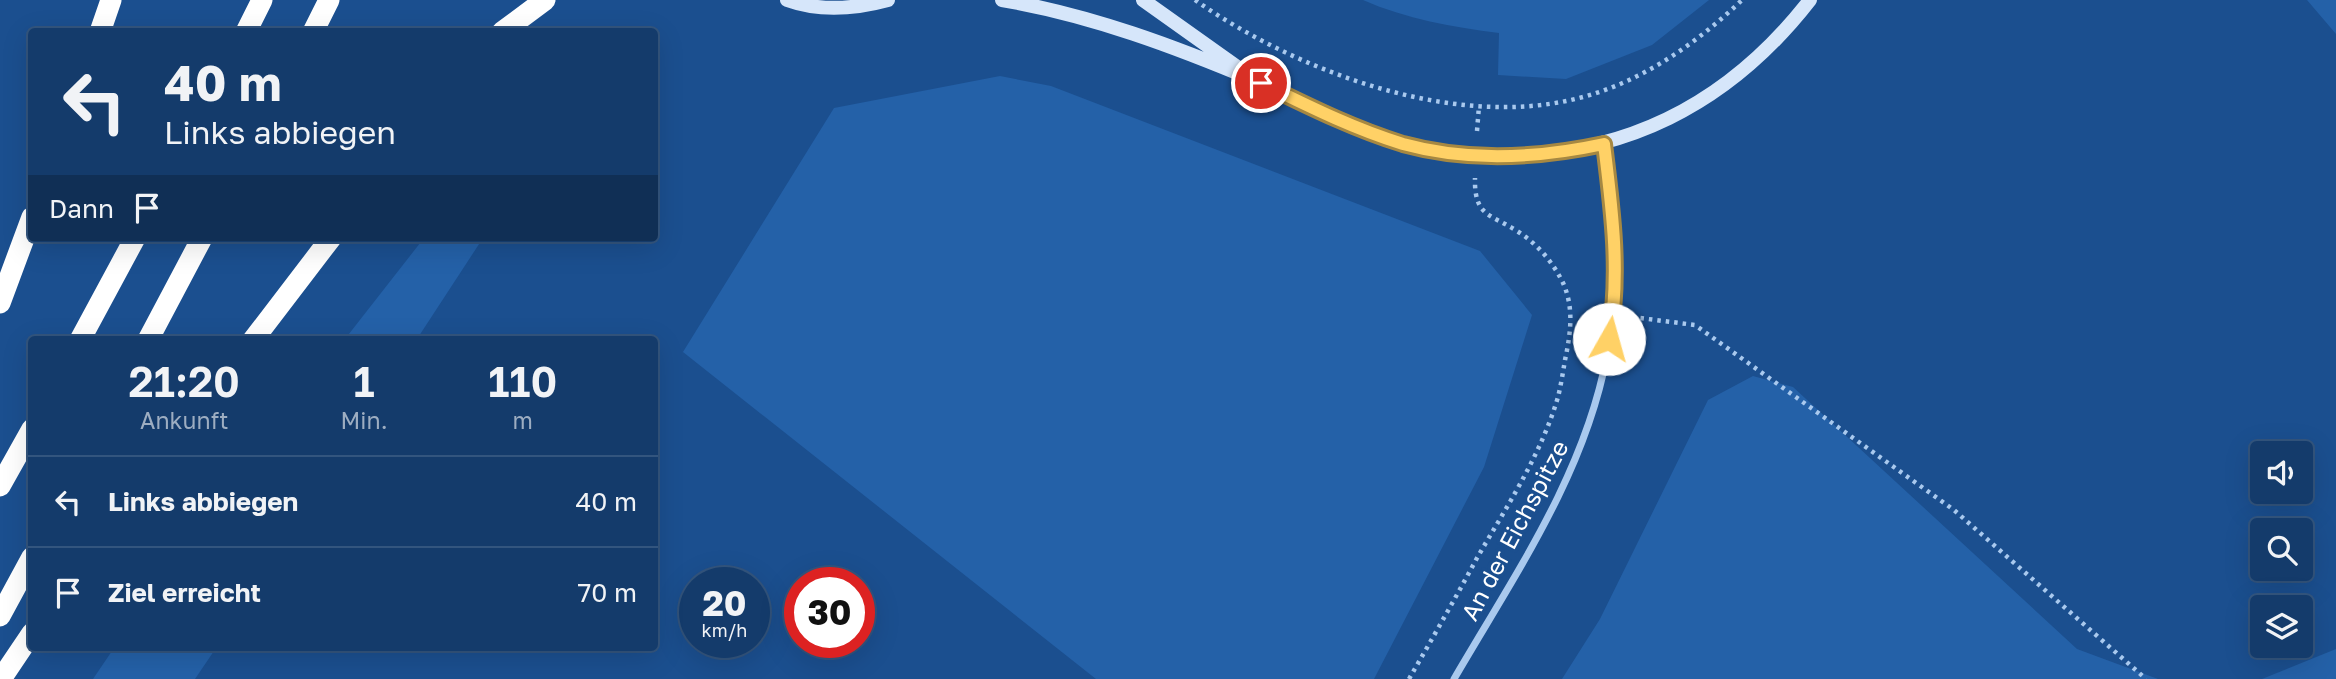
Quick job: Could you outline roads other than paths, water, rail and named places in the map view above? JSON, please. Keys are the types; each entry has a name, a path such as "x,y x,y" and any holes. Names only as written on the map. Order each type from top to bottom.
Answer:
{"highway":[{"path":"101,28 111,0"},
{"path":"248,28 262,0"},
{"path":"315,28 330,0"},
{"path":"507,28 545,0"},
{"path":"0,303 28,228"},
{"path":"82,336 133,242"},
{"path":"150,336 200,242"},
{"path":"256,336 328,242"},
{"path":"0,486 28,436"},
{"path":"0,615 28,564"},
{"path":"1,679 28,639"}],"main road":[{"path":"787,0 825,8 856,7 888,0"},
{"path":"1002,0 1107,25 1152,40 1261,83 1328,116 1406,145 1441,151 1523,156 1567,152 1604,144 1654,126 1702,100 1751,63 1810,0"},
{"path":"1143,0 1261,83"}],"street":[{"name":"An der Eichspitze","path":"1454,679 1562,491 1581,448 1601,387 1614,315 1613,231 1604,144"}]}
